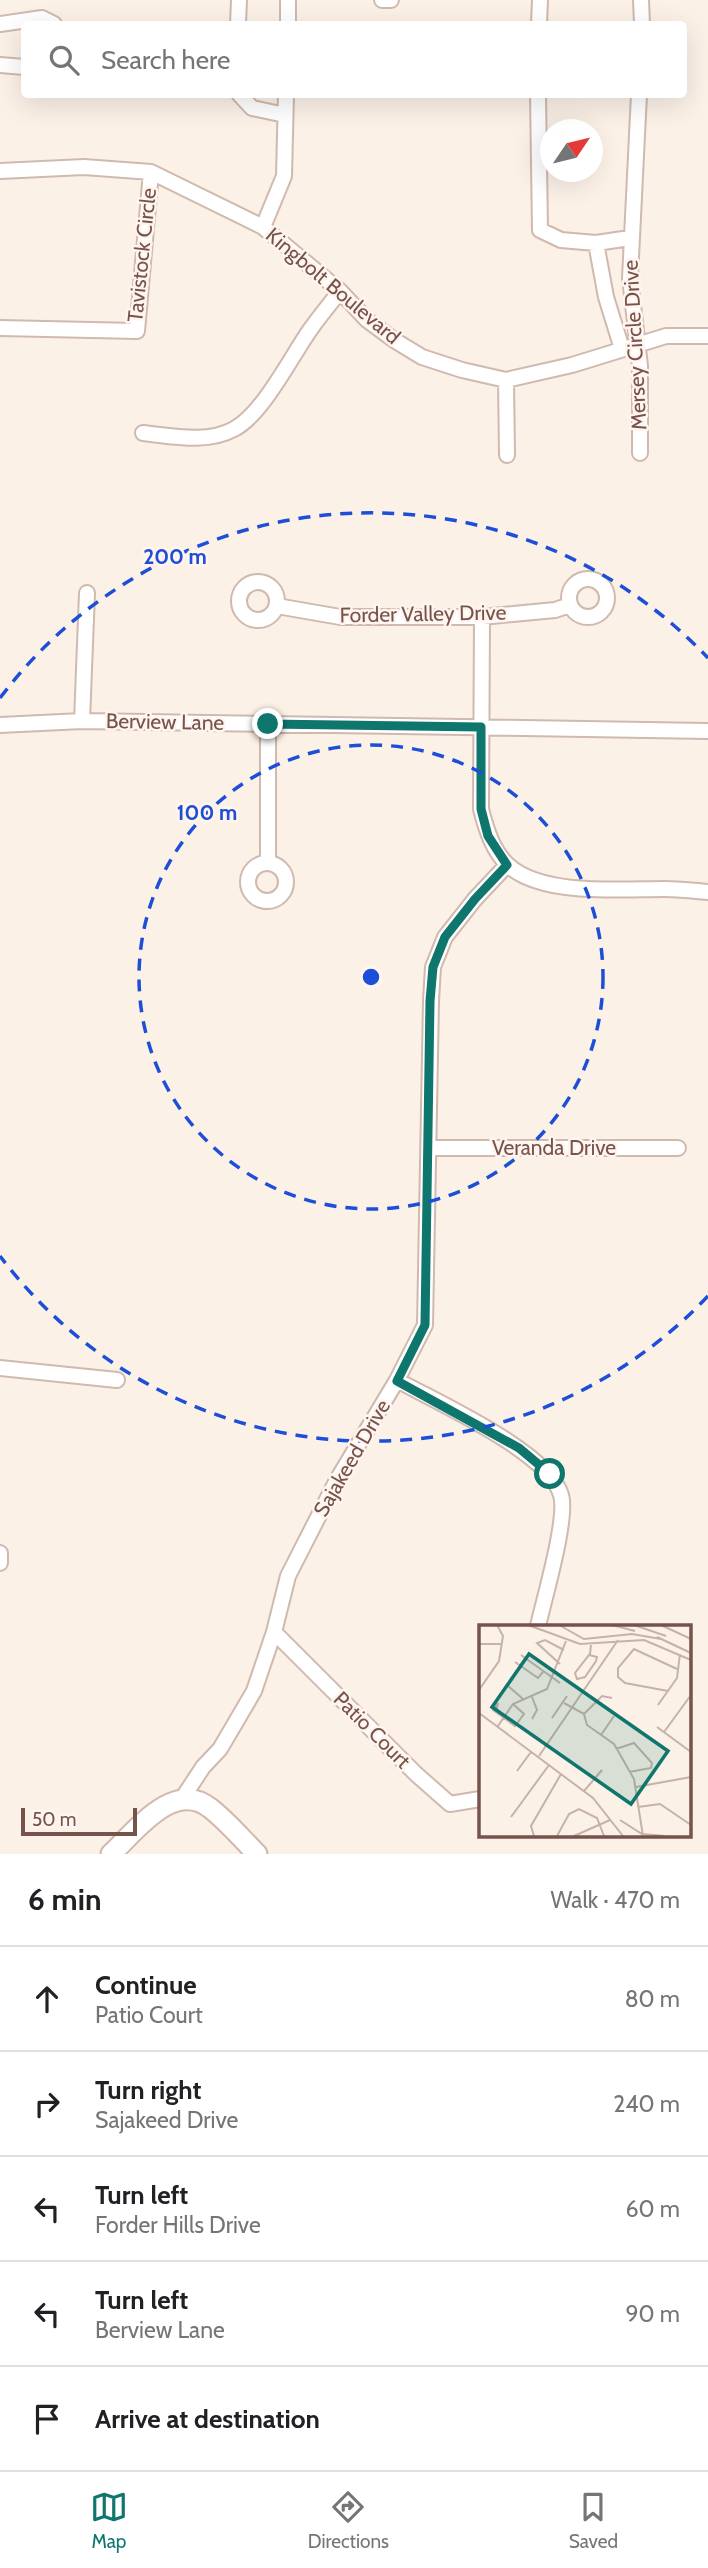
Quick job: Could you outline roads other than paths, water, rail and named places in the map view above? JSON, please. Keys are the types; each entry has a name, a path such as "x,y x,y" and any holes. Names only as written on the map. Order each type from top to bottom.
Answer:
{"street":[{"path":"238,21 239,0"},
{"path":"288,0 288,21"},
{"path":"382,0 391,0"},
{"path":"539,21 540,0"},
{"path":"641,0 642,21"},
{"path":"0,24 42,18 48,21"},
{"path":"0,65 21,67"},
{"path":"242,98 251,108 285,115"},
{"path":"262,227 284,176 286,98"},
{"path":"538,98 540,230 561,240 596,243 631,238"},
{"name":"Mersey Circle Drive","path":"639,98 630,278 639,344 640,453"},
{"name":"Kingbolt Boulevard","path":"0,172 84,167 151,172 262,227 340,291 367,320 394,340 422,356 461,370 506,380 666,336 708,335"},
{"name":"Tavistock Circle","path":"0,328 137,331 151,172"},
{"name":"Mersey Circle Drive","path":"596,243 607,297 622,349"},
{"path":"143,433 187,438 213,436 234,430 251,417 312,327 340,291"},
{"path":"506,380 507,455"},
{"path":"82,721 87,593"},
{"name":"Forder Valley Drive","path":"276,606 340,617 482,617 555,610 570,605"},
{"path":"482,617 481,809 488,836 507,865 528,879 594,890 667,889 708,892"},
{"name":"Berview Lane","path":"0,725 82,721 708,732"},
{"path":"268,724 268,862"},
{"name":"Sajakeed Drive","path":"182,1799 237,1723 254,1691 274,1632 288,1576 337,1480 397,1381 425,1325 430,1148 430,1001 433,967 452,926 507,865"},
{"name":"Veranda Drive","path":"430,1148 678,1148"},
{"path":"0,1368 117,1380"},
{"path":"397,1381 519,1448 550,1474 561,1495 562,1517 537,1625"},
{"path":"0,1553 0,1563"},
{"name":"Patio Court","path":"274,1632 360,1719 450,1804 479,1799"},
{"path":"111,1854 161,1809 182,1799 202,1802 211,1808 257,1854"}]}
